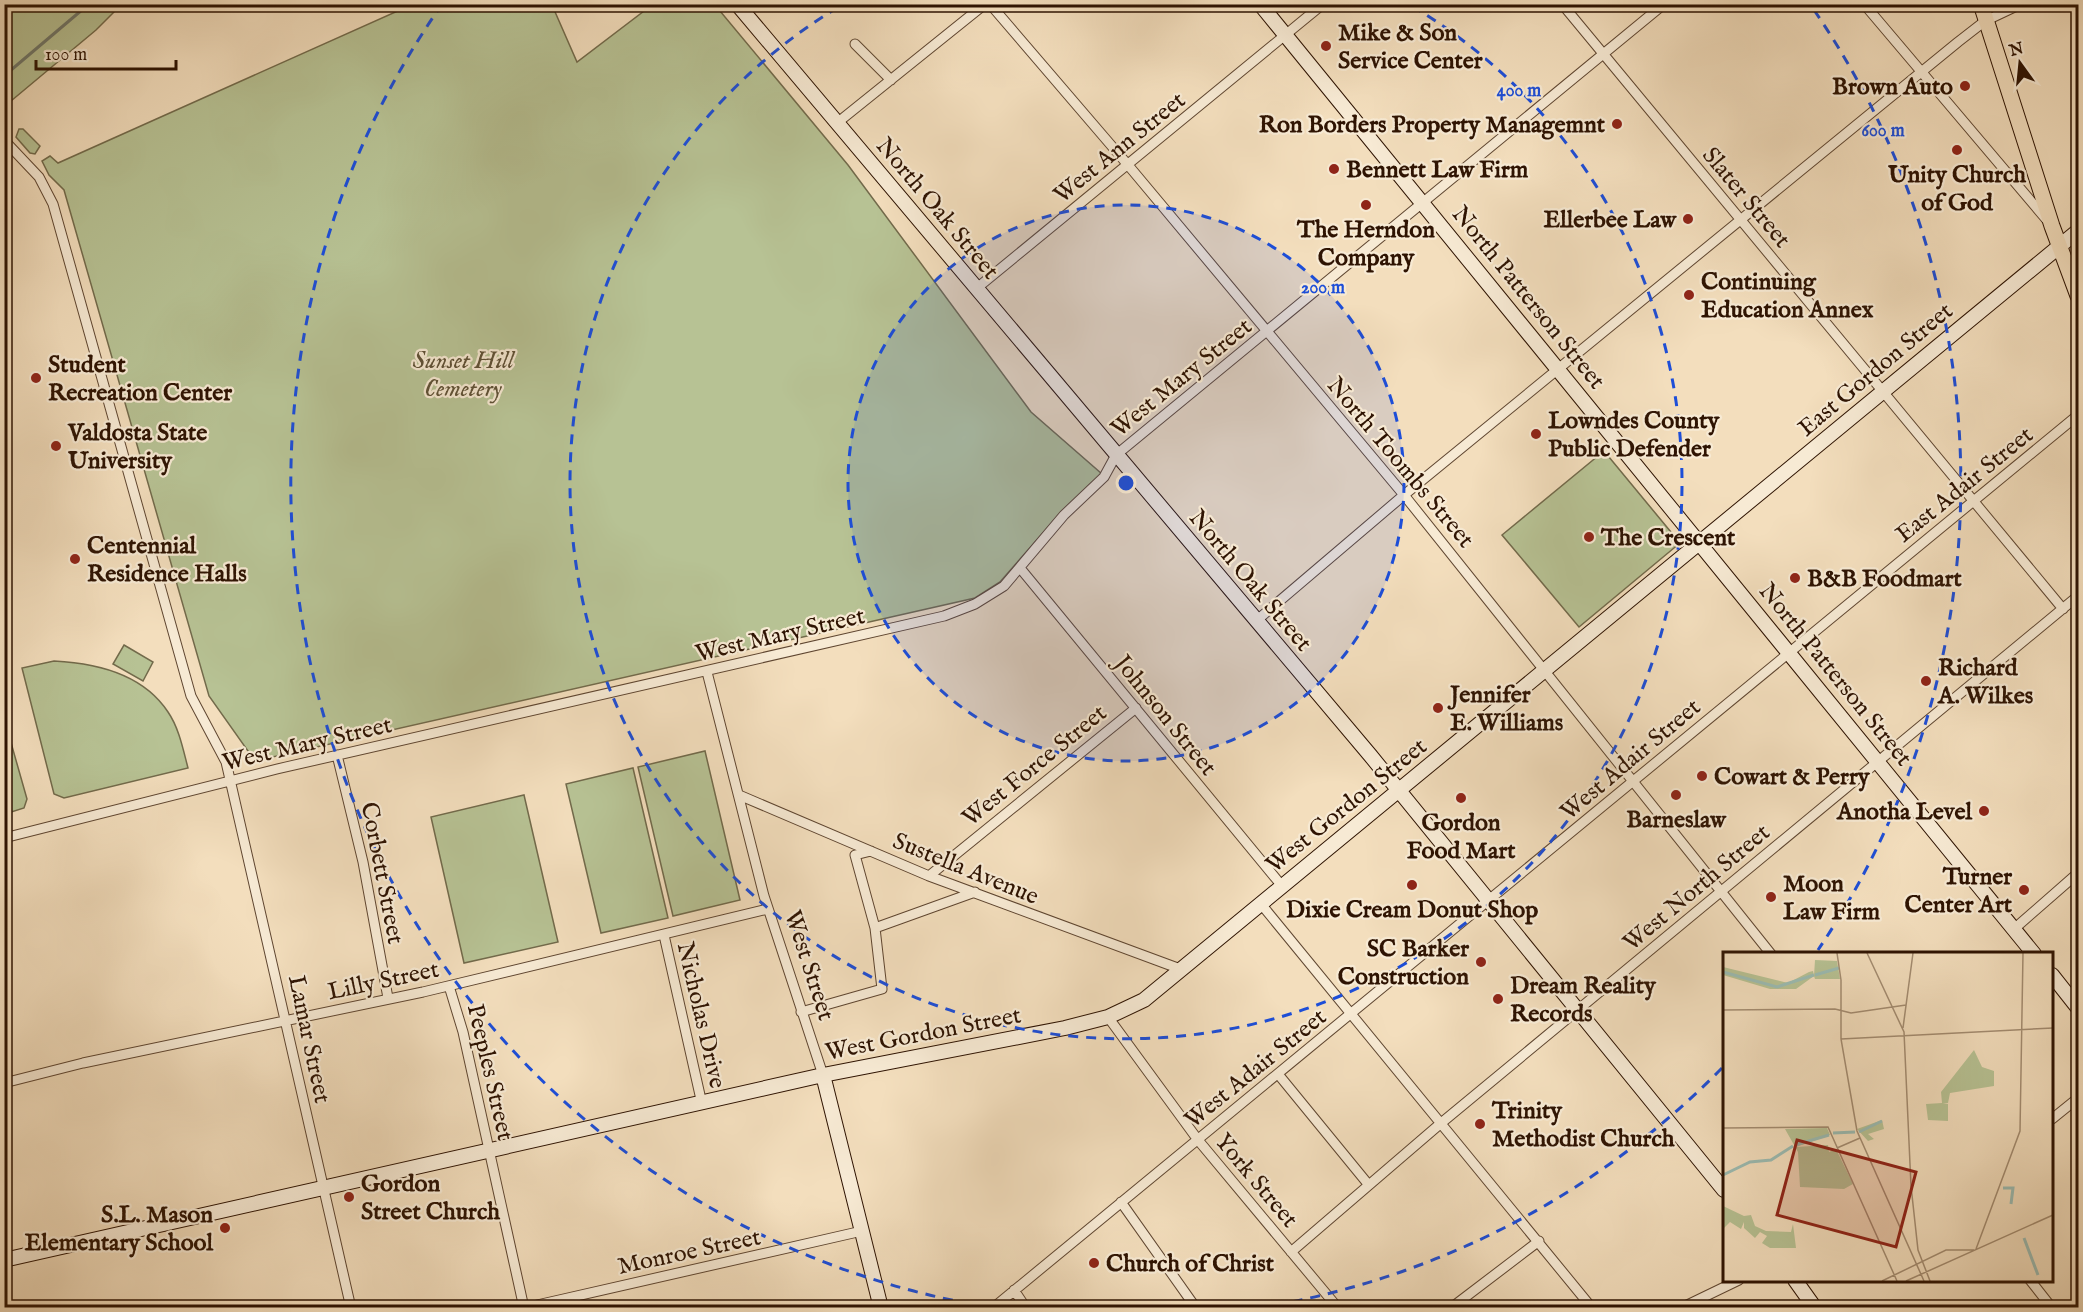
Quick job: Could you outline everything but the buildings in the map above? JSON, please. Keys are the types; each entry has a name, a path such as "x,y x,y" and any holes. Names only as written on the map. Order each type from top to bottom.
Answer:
{"main road":[{"name":"North Oak Street","path":"737,4 1399,791 1723,1188"},
{"name":"North Patterson Street","path":"1260,4 1560,369 2032,952"},
{"path":"1981,4 2059,247 2079,296"},
{"name":"East Gordon Street","path":"1700,542 2079,231"},
{"name":"West Gordon Street","path":"4,1260 823,1075 1108,1017 1144,1000 1183,970 1261,903 1700,542"},
{"path":"2053,976 2079,1008"},
{"name":"West Street","path":"823,1075 881,1308"},
{"path":"1797,1282 1815,1308"}],"street":[{"path":"837,123 985,4"},
{"name":"North Toombs Street","path":"990,4 1404,495 1770,952"},
{"name":"West Ann Street","path":"977,288 1323,4"},
{"name":"Slater Street","path":"1562,4 2063,609"},
{"name":"West Mary Street","path":"4,838 230,780 944,616 975,604 1004,586 1064,515 1104,477 1116,455 1664,4"},
{"path":"1864,4 2052,226"},
{"path":"1256,621 1404,495 1985,21 2021,4"},
{"path":"855,44 891,80"},
{"path":"4,140 39,177 53,204 191,696 226,762 230,780"},
{"name":"East Adair Street","path":"1790,652 2079,415"},
{"name":"Johnson Street","path":"1020,568 1282,886"},
{"name":"West North Street","path":"1292,1252 1368,1184 2079,596"},
{"name":"West Adair Street","path":"993,1308 1790,652"},
{"name":"West Street","path":"707,672 768,909 823,1075"},
{"name":"West Force Street","path":"929,876 1136,708"},
{"name":"Corbett Street","path":"337,755 369,888 388,998"},
{"name":"Lamar Street","path":"230,780 351,1308"},
{"name":"Sustella Avenue","path":"739,795 929,876 1183,970"},
{"path":"801,1012 882,989 875,928 855,855 870,851"},
{"path":"2014,929 2079,873"},
{"path":"875,928 975,892"},
{"path":"1261,903 1592,1308"},
{"name":"Lilly Street","path":"4,1083 83,1063 449,986 768,909"},
{"name":"Nicholas Drive","path":"664,935 702,1104"},
{"name":"Peeples Street","path":"449,986 463,1032 524,1308"},
{"name":"York Street","path":"1108,1017 1198,1140 1338,1308"},
{"path":"1278,1074 1368,1184"},
{"path":"2053,1118 2079,1098"},
{"path":"1122,1202 1196,1308"},
{"name":"Monroe Street","path":"524,1308 862,1231"},
{"path":"1451,1308 1539,1241"},
{"path":"1682,1308 1737,1282"},
{"path":"2031,1282 2052,1308"},
{"path":"1014,1290 1026,1308"}],"green space":[{"path":"4,5 121,5 96,30 5,106"},
{"name":"Sunset Hill Cemetery","path":"411,5 552,5 577,62 652,5 715,5 848,165 1031,412 1102,474 1057,517 1000,582 975,598 255,761 209,696 64,190 49,175 42,161 50,156 58,163"},
{"path":"19,129 23,129 40,146 35,154 30,153 16,137"},
{"path":"1604,451 1680,543 1579,627 1502,535"},
{"path":"124,645 153,662 143,681 113,664"},
{"path":"54,661 102,668 146,688 158,699 172,718 188,768 64,798 54,794 22,668"},
{"path":"4,718 27,799 24,808 5,814"},
{"path":"705,751 740,900 673,916 638,767"},
{"path":"633,768 668,918 601,933 566,784"},
{"path":"524,795 558,942 464,963 431,817"}],"waterway":[{"path":"4,76 89,4"}],"place":[{"name":"Mike & Son Service Center","path":"1326,46"},
{"name":"Brown Auto","path":"1965,86"},
{"name":"Ron Borders Property Managemnt","path":"1617,124"},
{"name":"Unity Church of God","path":"1957,150"},
{"name":"Bennett Law Firm","path":"1334,169"},
{"name":"The Herndon Company","path":"1366,205"},
{"name":"Ellerbee Law","path":"1688,219"},
{"name":"Continuing Education Annex","path":"1689,295"},
{"name":"Student Recreation Center","path":"36,378"},
{"name":"Lowndes County Public Defender","path":"1536,434"},
{"name":"Valdosta State University","path":"56,446"},
{"name":"The Crescent","path":"1589,537"},
{"name":"Centennial Residence Halls","path":"75,559"},
{"name":"B&B Foodmart","path":"1795,578"},
{"name":"Richard A. Wilkes","path":"1926,681"},
{"name":"Jennifer E. Williams","path":"1438,708"},
{"name":"Cowart & Perry","path":"1702,776"},
{"name":"Barneslaw","path":"1676,795"},
{"name":"Gordon Food Mart","path":"1461,798"},
{"name":"Anotha Level","path":"1984,811"},
{"name":"Dixie Cream Donut Shop","path":"1412,885"},
{"name":"Turner Center Art","path":"2024,890"},
{"name":"Moon Law Firm","path":"1771,897"},
{"name":"SC Barker Construction","path":"1481,962"},
{"name":"Dream Reality Records","path":"1498,999"},
{"name":"Trinity Methodist Church","path":"1480,1124"},
{"name":"Gordon Street Church","path":"349,1197"},
{"name":"S.L. Mason Elementary School","path":"225,1228"},
{"name":"Church of Christ","path":"1094,1263"}]}
